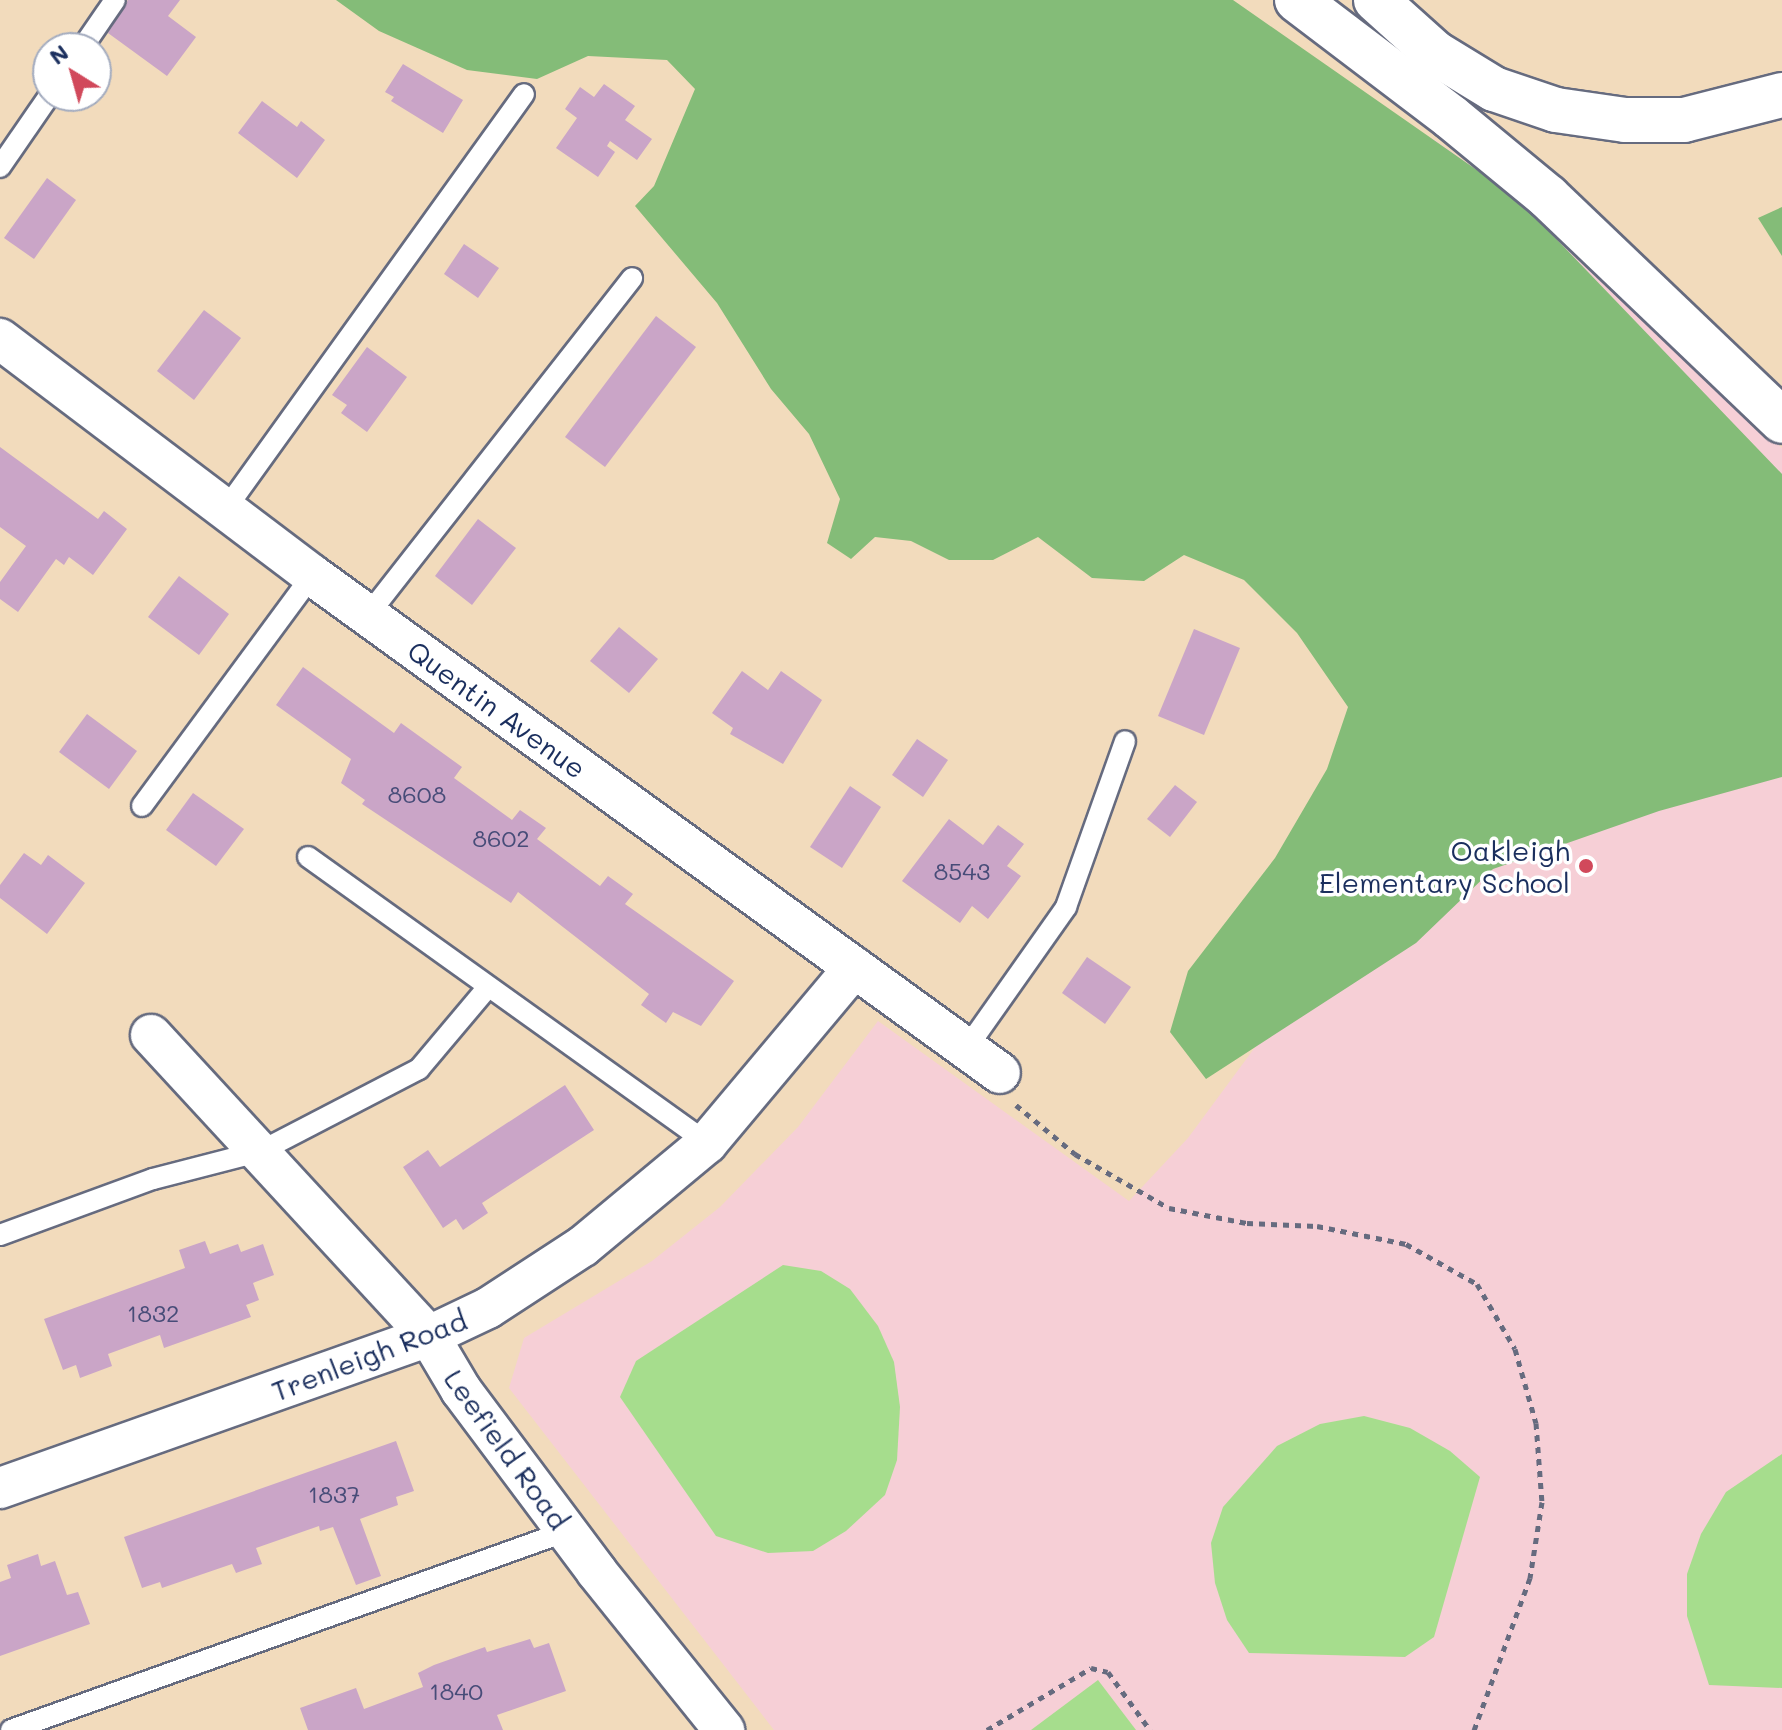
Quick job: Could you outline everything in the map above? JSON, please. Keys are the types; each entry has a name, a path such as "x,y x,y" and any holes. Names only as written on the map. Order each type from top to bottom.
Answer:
{"highway":[{"path":"1297,0 1548,197 1782,421"},
{"path":"1376,0 1435,53 1494,89 1556,110 1625,120 1684,120 1782,95"}],"street":[{"name":"Quentin Avenue","path":"0,339 312,575 966,1049 1007,1088"},
{"name":"Trenleigh Road","path":"0,1488 429,1336 488,1308 583,1246 707,1143 854,968"},
{"name":"Leefield Road","path":"151,1035 429,1336 461,1390 567,1531 724,1730"}],"lane":[{"path":"93,32 115,0"},
{"path":"225,510 524,94"},
{"path":"0,167 38,112"},
{"path":"368,615 632,278"},
{"path":"142,806 312,575"},
{"path":"966,1049 1066,907 1125,741"},
{"path":"308,857 707,1143"},
{"path":"0,1235 153,1179 261,1151 419,1069 488,987"},
{"path":"11,1730 567,1531"}],"path":[{"path":"1007,1088 1075,1154 1169,1208 1247,1223 1317,1226 1406,1244 1477,1284 1515,1349 1536,1423 1542,1502 1530,1578 1474,1730"},
{"path":"987,1730 1091,1668 1108,1672 1150,1730"}],"shaded area":[{"name":"Oakleigh Elementary School","path":"1432,138 1534,210 1782,448 1782,1730 774,1730 509,1388 524,1338 652,1261 720,1207 798,1127 878,1021 1129,1201 1188,1138 1503,711"}],"green space":[{"path":"336,0 1233,0 1517,198 1782,474 1782,777 1659,811 1493,869 1416,943 1206,1079 1170,1032 1188,971 1275,858 1327,769 1348,707 1297,633 1244,580 1184,555 1144,581 1092,578 1038,537 993,560 949,560 911,541 875,537 851,559 827,543 840,499 809,434 771,389 717,303 635,206 654,186 695,89 667,60 588,56 537,79 467,70 379,31"},
{"path":"1782,207 1782,256 1758,218"},
{"path":"783,1265 821,1271 850,1289 878,1326 894,1362 900,1407 897,1460 885,1495 846,1531 813,1551 768,1553 716,1536 620,1397 636,1361"},
{"path":"1364,1416 1410,1428 1450,1451 1480,1477 1434,1637 1405,1657 1249,1653 1227,1620 1215,1583 1211,1543 1223,1507 1277,1446 1320,1424"},
{"path":"1782,1454 1782,1688 1709,1685 1687,1616 1687,1574 1701,1534 1726,1492"},
{"path":"1098,1680 1136,1730 1031,1730"}],"building":[{"path":"128,0 180,0 168,16 196,37 167,76 109,32"},
{"path":"403,64 463,100 443,133 391,101 394,97 385,92"},
{"path":"604,84 635,106 625,120 652,139 637,160 610,141 607,146 615,152 598,177 556,148 577,118 565,109 580,87 594,97"},
{"path":"262,101 297,127 301,121 325,140 297,178 238,133"},
{"path":"47,178 76,200 34,259 4,238"},
{"path":"464,244 499,268 478,298 444,274"},
{"path":"204,310 241,338 194,400 157,371"},
{"path":"656,316 696,347 605,467 565,437"},
{"path":"367,347 407,377 367,432 341,413 347,405 332,395"},
{"path":"0,447 98,519 104,511 127,529 93,575 69,557 64,565 56,559 18,612 0,599 0,582 26,546 0,527"},
{"path":"478,519 516,548 472,605 435,576"},
{"path":"179,576 229,614 199,655 148,617"},
{"path":"619,627 658,659 629,693 590,661"},
{"path":"1194,629 1240,648 1204,735 1158,716"},
{"path":"303,667 394,733 401,723 462,767 454,778 512,820 520,810 546,828 537,839 600,886 608,876 633,894 625,904 734,981 701,1026 673,1012 666,1023 641,1005 649,994 518,892 511,903 362,804 365,800 341,783 351,759 276,705"},
{"path":"742,671 768,690 781,671 822,700 783,764 730,734 733,728 712,713"},
{"path":"87,714 137,751 109,789 59,752"},
{"path":"917,739 948,760 923,797 892,775"},
{"path":"1175,785 1197,802 1170,837 1147,819"},
{"path":"850,786 881,807 842,868 810,847"},
{"path":"193,793 244,829 216,866 166,830"},
{"path":"949,819 983,845 998,825 1024,844 1007,866 1021,876 988,919 972,906 960,923 902,881"},
{"path":"24,853 41,865 48,855 85,883 47,934 0,898 0,885"},
{"path":"1087,957 1131,987 1105,1024 1062,993"},
{"path":"565,1085 594,1130 482,1203 488,1213 463,1230 456,1219 443,1228 403,1167 428,1150 440,1167"},
{"path":"205,1241 210,1254 238,1244 241,1252 263,1244 274,1275 253,1283 259,1300 246,1305 251,1317 164,1348 160,1335 108,1354 112,1366 80,1378 76,1365 63,1370 44,1319 185,1268 179,1250"},
{"path":"396,1441 414,1491 396,1497 398,1505 360,1519 381,1576 356,1585 333,1527 320,1531 319,1526 256,1548 262,1564 236,1573 232,1564 162,1588 160,1582 142,1588 124,1537"},
{"path":"38,1554 41,1566 55,1561 67,1595 78,1592 90,1624 0,1656 0,1582 11,1578 7,1565"},
{"path":"530,1639 534,1648 549,1643 566,1691 497,1715 503,1730 308,1730 300,1708 356,1688 364,1709 423,1687 418,1673 434,1665 485,1647 487,1652"}],"place":[{"name":"Oakleigh Elementary School","path":"1586,866"}]}
